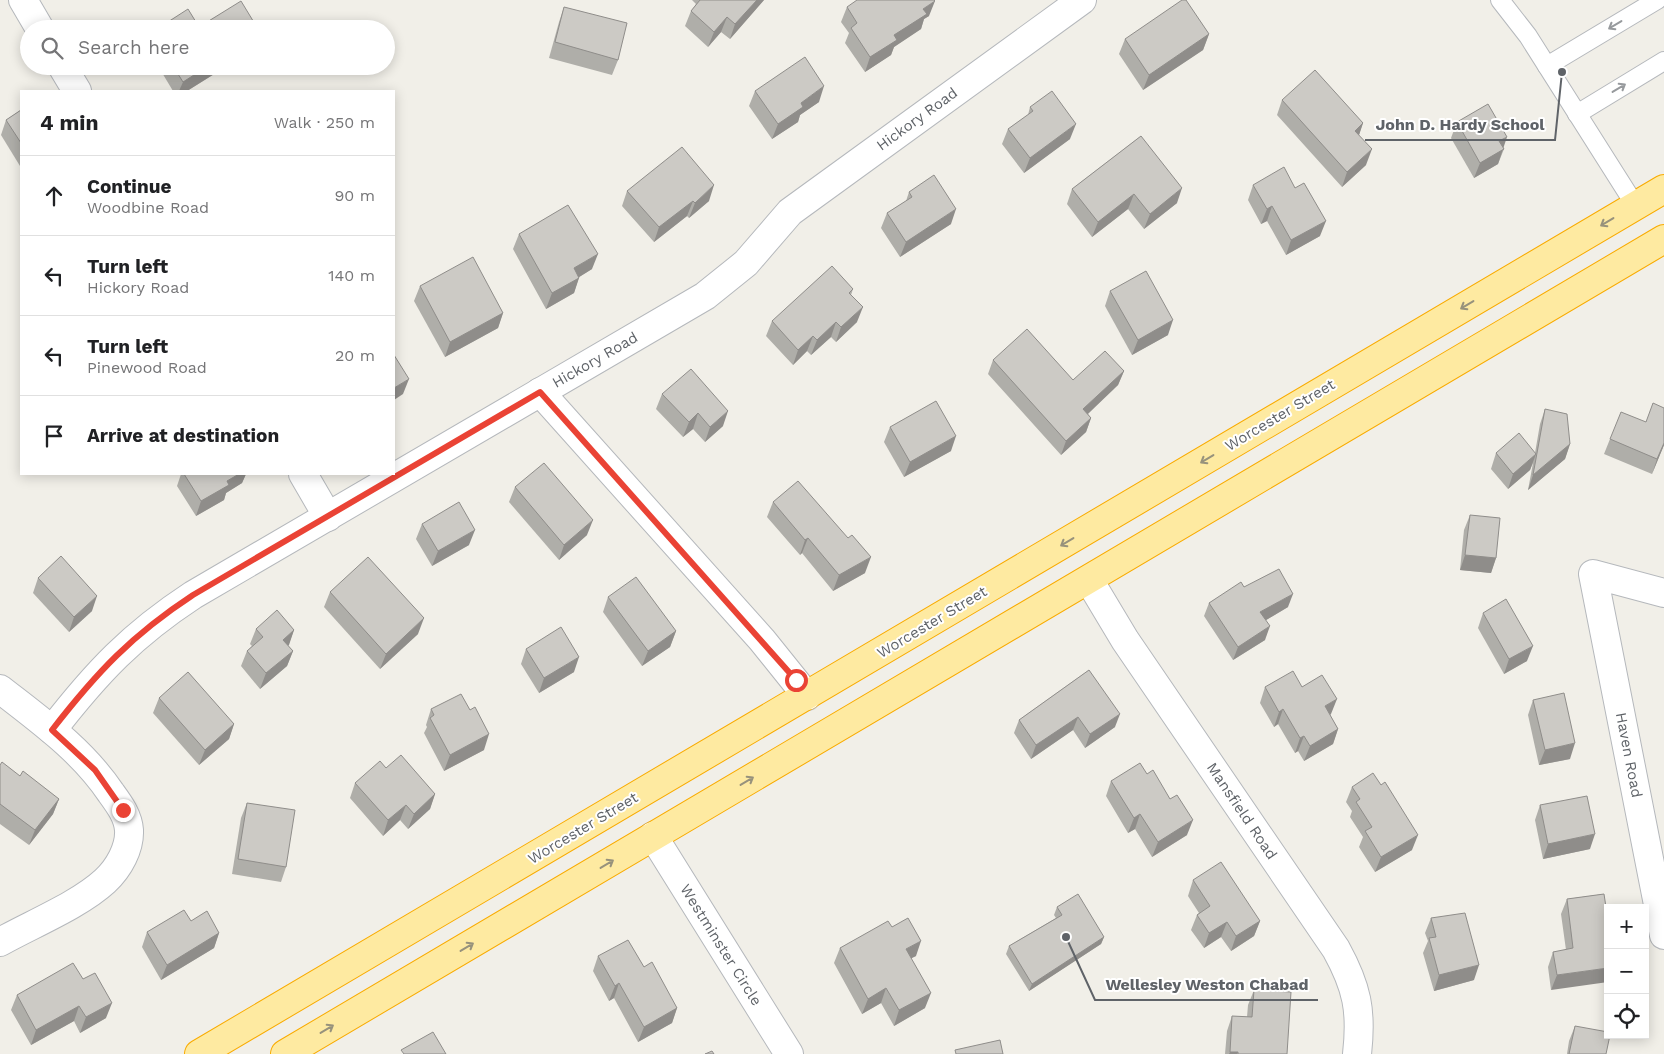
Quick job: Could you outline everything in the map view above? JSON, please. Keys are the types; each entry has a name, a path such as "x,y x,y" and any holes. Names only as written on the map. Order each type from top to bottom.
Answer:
{"highway":[{"name":"Worcester Street","path":"199,1054 1664,188"},
{"path":"285,1054 1664,239"}],"street":[{"path":"23,0 35,20"},
{"name":"Hickory Road","path":"52,730 97,675 140,632 193,595 719,286 746,263 790,212 1080,1"},
{"path":"67,75 76,90"},
{"path":"540,392 762,640 807,696"},
{"path":"304,475 328,517"},
{"name":"Haven Road","path":"1664,593 1593,574 1664,935"},
{"name":"Mansfield Road","path":"1089,580 1125,640 1336,949 1351,977 1358,1002 1359,1029 1357,1054"},
{"path":"0,689 83,757 104,782 123,810 129,829 121,861 99,886 0,942"},
{"name":"Westminster Circle","path":"654,836 789,1054"}],"lane":[{"path":"1500,0 1528,36 1635,205"},
{"path":"1546,66 1657,0"},
{"path":"1578,114 1664,61"}],"building":[{"path":"700,0 757,0 735,24 727,17 714,32 691,11"},
{"path":"857,0 935,1 923,9 927,14 894,35 897,40 870,57 851,28 857,23 847,7"},
{"path":"1182,0 1186,0 1209,34 1149,75 1125,39"},
{"path":"241,1 253,20 210,20"},
{"path":"564,7 627,23 618,60 555,42"},
{"path":"188,9 195,20 171,20"},
{"path":"805,57 824,86 801,103 803,107 778,124 755,91"},
{"path":"1315,70 1363,123 1355,131 1372,149 1347,172 1282,100"},
{"path":"179,75 194,75 183,82"},
{"path":"1052,91 1076,124 1030,158 1008,129 1033,111 1030,107"},
{"path":"1488,104 1507,137 1499,141 1504,149 1480,163 1457,122"},
{"path":"20,111 20,141 6,120"},
{"path":"1141,136 1182,188 1150,214 1134,194 1098,222 1072,189"},
{"path":"682,147 714,185 695,203 693,201 659,227 627,191"},
{"path":"1284,167 1295,188 1304,183 1326,221 1291,240 1272,206 1267,209 1253,185"},
{"path":"934,175 956,209 906,242 887,213 912,197 909,192"},
{"path":"568,205 598,254 574,268 579,278 552,293 519,234"},
{"path":"473,257 503,313 450,342 420,286"},
{"path":"832,266 853,289 849,293 863,307 841,327 836,322 817,340 813,336 798,350 772,321"},
{"path":"1146,271 1173,320 1138,340 1110,291"},
{"path":"1027,329 1073,380 1105,351 1124,371 1083,409 1091,418 1066,441 993,360"},
{"path":"395,357 409,379 395,387"},
{"path":"691,369 728,411 710,427 698,413 689,422 662,394"},
{"path":"936,401 956,436 910,462 890,427"},
{"path":"1653,403 1664,408 1664,443 1657,459 1610,439 1621,412 1646,422"},
{"path":"1545,409 1567,414 1570,444 1533,475"},
{"path":"1519,433 1536,454 1513,474 1496,453"},
{"path":"544,463 593,520 564,545 515,487"},
{"path":"185,475 237,475 227,481 229,485 201,501"},
{"path":"798,481 848,538 852,535 871,557 839,575 808,538 805,540 773,502"},
{"path":"459,502 475,530 438,551 422,524"},
{"path":"1470,515 1500,518 1496,558 1465,555"},
{"path":"61,556 97,596 74,617 38,578"},
{"path":"368,557 424,618 386,654 330,592"},
{"path":"1279,569 1293,594 1260,612 1270,626 1238,647 1209,603 1241,582 1244,587"},
{"path":"636,577 676,631 648,651 608,597"},
{"path":"1506,599 1533,646 1509,659 1483,613"},
{"path":"277,610 294,630 283,640 293,651 266,673 247,651 263,637 256,629"},
{"path":"561,627 579,657 544,678 526,649"},
{"path":"1089,670 1120,714 1090,734 1078,717 1036,745 1019,720"},
{"path":"1293,671 1302,687 1322,675 1337,699 1325,706 1338,729 1310,746 1304,736 1300,738 1283,709 1279,712 1265,687"},
{"path":"188,672 234,724 205,750 159,698"},
{"path":"1564,693 1575,743 1545,750 1533,700"},
{"path":"461,694 470,710 475,707 489,734 450,755 430,718 434,715 431,709"},
{"path":"401,755 435,794 414,814 406,805 388,820 355,783 380,761 386,768"},
{"path":"2,762 20,776 23,771 59,799 35,830 0,804 0,765"},
{"path":"1140,763 1147,774 1153,770 1170,799 1177,795 1193,820 1158,842 1140,814 1134,818 1111,781"},
{"path":"1373,773 1381,785 1385,782 1418,835 1381,857 1365,831 1372,827 1356,802 1360,799 1352,787"},
{"path":"1587,796 1595,834 1548,844 1540,805"},
{"path":"247,803 295,810 286,867 238,859"},
{"path":"1221,862 1260,921 1236,936 1227,922 1209,933 1197,915 1210,906 1193,880"},
{"path":"1078,894 1104,937 1032,984 1009,946 1062,915 1057,907"},
{"path":"1604,894 1606,904 1604,904 1604,969 1557,975 1553,952 1573,948 1567,899"},
{"path":"184,910 191,921 207,911 219,933 167,965 147,932"},
{"path":"1465,913 1479,965 1439,975 1429,938 1436,937 1431,918"},
{"path":"908,918 921,941 906,949 931,993 899,1010 886,988 868,999 840,948 888,921 892,927"},
{"path":"628,940 644,967 652,962 677,1008 644,1027 619,983 615,986 598,956"},
{"path":"73,963 83,979 95,973 112,1003 86,1017 79,1006 36,1030 17,995"},
{"path":"1254,990 1291,992 1287,1054 1238,1054 1238,1052 1230,1052 1232,1016 1252,1017"},
{"path":"1575,1026 1604,1031 1604,1039 1609,1039 1606,1054 1569,1054"},
{"path":"433,1032 446,1054 404,1054 401,1050"},
{"path":"1000,1040 1003,1054 956,1054 955,1050"}],"place":[{"name":"John D. Hardy School","path":"1562,72"},
{"name":"Wellesley Weston Chabad","path":"1066,937"}],"route":[{"path":"123,810 95,770 69,743 52,730 71,705 125,645 157,619 193,595 540,392 796,680"}]}
